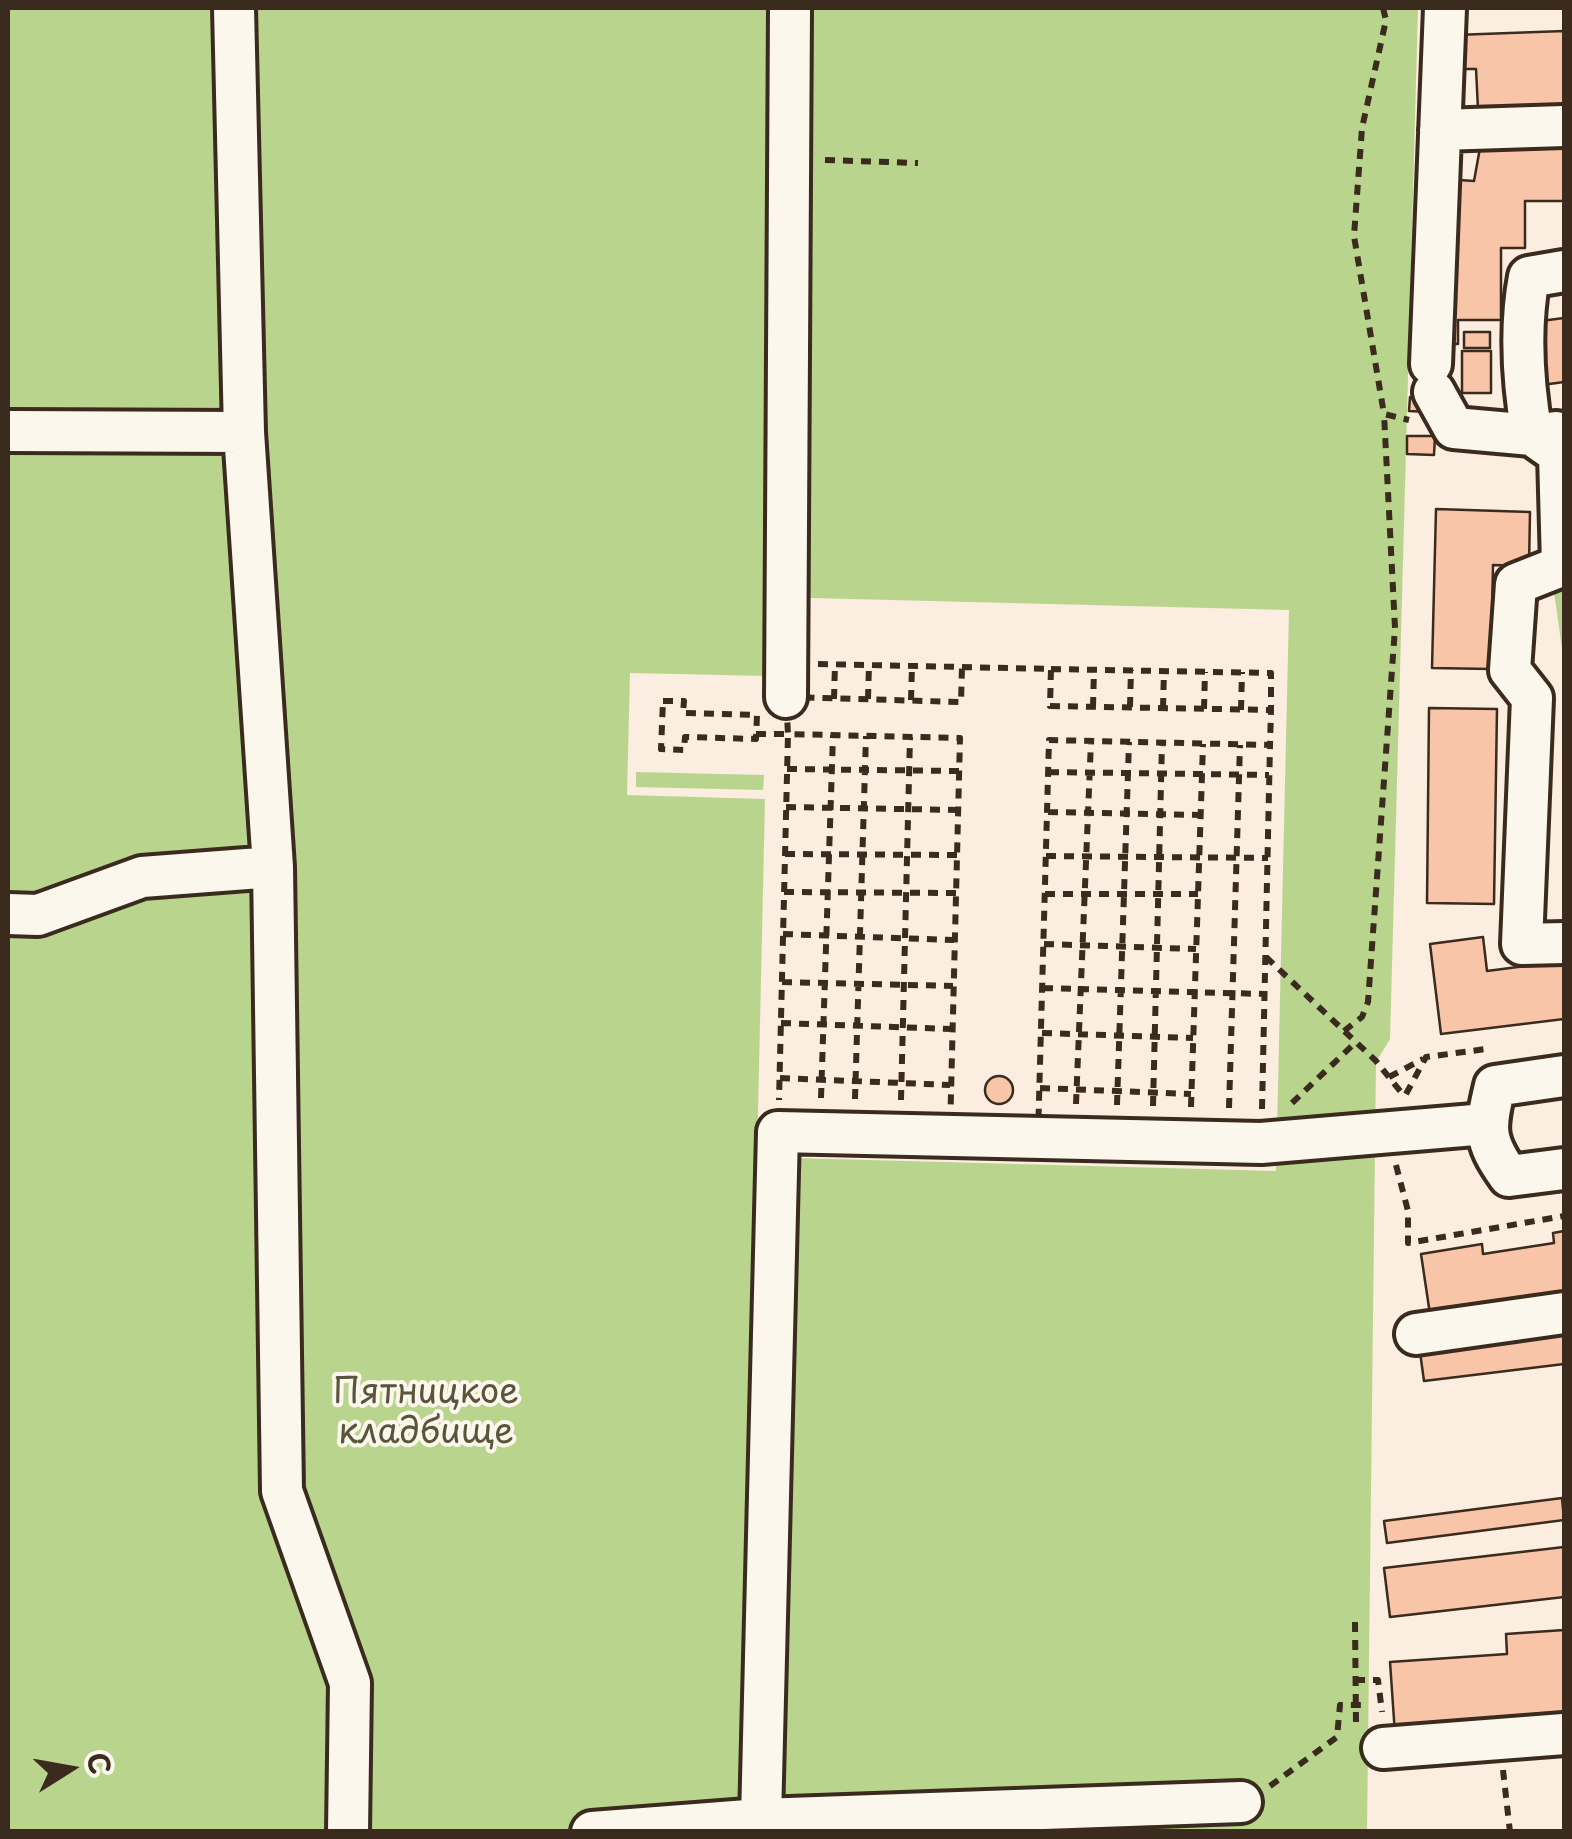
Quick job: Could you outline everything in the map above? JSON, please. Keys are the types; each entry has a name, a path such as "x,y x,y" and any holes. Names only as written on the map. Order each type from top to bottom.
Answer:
{"street":[{"path":"234,8 244,432 273,867 282,1491 350,1683 348,1832"},
{"path":"786,698 790,8"},
{"path":"1445,8 1433,378 1454,428 1548,433"},
{"path":"1440,130 1564,126"},
{"path":"1564,272 1528,276 1522,309 1524,392 1558,454 1563,565 1516,584 1510,670 1548,696 1522,944 1564,942"},
{"path":"8,431 244,432"},
{"path":"8,914 38,915 142,876 273,867"},
{"path":"1564,1076 1495,1086 1486,1124 1489,1149 1509,1176 1564,1170"},
{"path":"761,1819 778,1132 1202,1140 1388,1134 1486,1124"},
{"path":"1416,1334 1564,1313"},
{"path":"1369,1744 1564,1734"},
{"path":"592,1832 761,1819 1240,1802"}],"path":[{"path":"1344,1031 1362,1017 1368,1002 1395,628 1384,414 1354,236 1362,128 1386,20 1383,8"},
{"path":"788,159 918,163"},
{"path":"1384,414 1454,428"},
{"path":"834,698 835,664"},
{"path":"756,734 757,716 684,713 684,701 662,700 661,750 684,750 685,737 756,739 786,698 835,664 1271,673 1264,994 1202,1140"},
{"path":"868,700 869,665"},
{"path":"911,700 912,666"},
{"path":"786,698 961,702 962,667"},
{"path":"1051,669 1050,706 1271,710"},
{"path":"1092,706 1094,670"},
{"path":"1130,708 1131,670"},
{"path":"1164,671 1164,708"},
{"path":"1204,709 1205,672"},
{"path":"1241,710 1242,672"},
{"path":"786,698 833,735 960,738 950,1133 1038,1136 1049,740 1270,745"},
{"path":"778,1132 786,698"},
{"path":"833,735 822,1080 837,1133"},
{"path":"837,1133 856,1081 866,736"},
{"path":"900,1134 910,737"},
{"path":"1074,1139 1092,741"},
{"path":"1118,1091 1128,742"},
{"path":"1162,743 1154,1093 1202,1140"},
{"path":"1202,1140 1191,1094 1203,744"},
{"path":"1202,1140 1233,993 1240,745"},
{"path":"787,769 959,771"},
{"path":"1049,772 1269,775"},
{"path":"786,807 958,810"},
{"path":"1048,812 1200,815"},
{"path":"785,854 957,855"},
{"path":"1046,856 1268,858"},
{"path":"784,892 956,893"},
{"path":"1046,894 1198,894"},
{"path":"783,934 954,940"},
{"path":"1044,944 1196,949"},
{"path":"1265,956 1388,1077 1388,1134 1408,1211 1408,1243 1564,1216"},
{"path":"782,982 953,986"},
{"path":"1043,988 1264,994"},
{"path":"781,1023 952,1029"},
{"path":"1042,1033 1194,1038"},
{"path":"1202,1140 1356,1042"},
{"path":"1388,1077 1426,1057 1505,1046"},
{"path":"1388,1134 1426,1057"},
{"path":"780,1078 950,1084"},
{"path":"1040,1088 1191,1094"},
{"path":"1118,1091 1202,1140"},
{"path":"1355,1622 1355,1680 1369,1744"},
{"path":"1355,1680 1378,1680 1369,1744"},
{"path":"1240,1802 1294,1772 1336,1738 1340,1705 1359,1705"},
{"path":"1500,1739 1510,1832"}],"green space":[{"name":"Пятницкое кладбище","path":"8,8 1418,8 1390,1039 1376,1062 1367,1831 8,1832","holes":["771,597 1289,610 1276,1171 757,1157 765,799 627,795 630,673 768,676"]},
{"path":"1564,583 1564,663 1553,585"},
{"path":"636,772 764,775 763,790 636,787"}],"building":[{"path":"1564,31 1564,104 1478,109 1476,69 1456,69 1455,35"},
{"path":"1482,137 1564,137 1564,201 1525,201 1525,248 1501,248 1501,320 1458,320 1458,344 1437,343 1445,179 1474,181"},
{"path":"1564,318 1564,382 1542,385 1533,322"},
{"path":"1464,332 1490,332 1490,348 1464,348"},
{"path":"1462,351 1491,351 1491,393 1462,393"},
{"path":"1410,397 1429,398 1428,412 1409,411"},
{"path":"1407,436 1435,436 1434,455 1407,454"},
{"path":"1436,509 1530,512 1529,566 1493,565 1491,669 1432,668"},
{"path":"1429,708 1497,709 1494,904 1427,903"},
{"path":"1483,937 1487,971 1564,961 1564,1019 1441,1034 1430,944"},
{"path":"999,1076 1009,1080 1013,1090 1009,1100 999,1104 989,1100 985,1090 989,1080"},
{"path":"1564,1231 1564,1301 1431,1321 1421,1254 1482,1244 1483,1254 1554,1243 1553,1233"},
{"path":"1564,1335 1564,1364 1424,1381 1420,1352"},
{"path":"1562,1498 1564,1520 1387,1543 1384,1521"},
{"path":"1564,1547 1564,1597 1390,1617 1384,1568"},
{"path":"1564,1630 1564,1722 1395,1734 1390,1662 1507,1654 1506,1634"}]}
